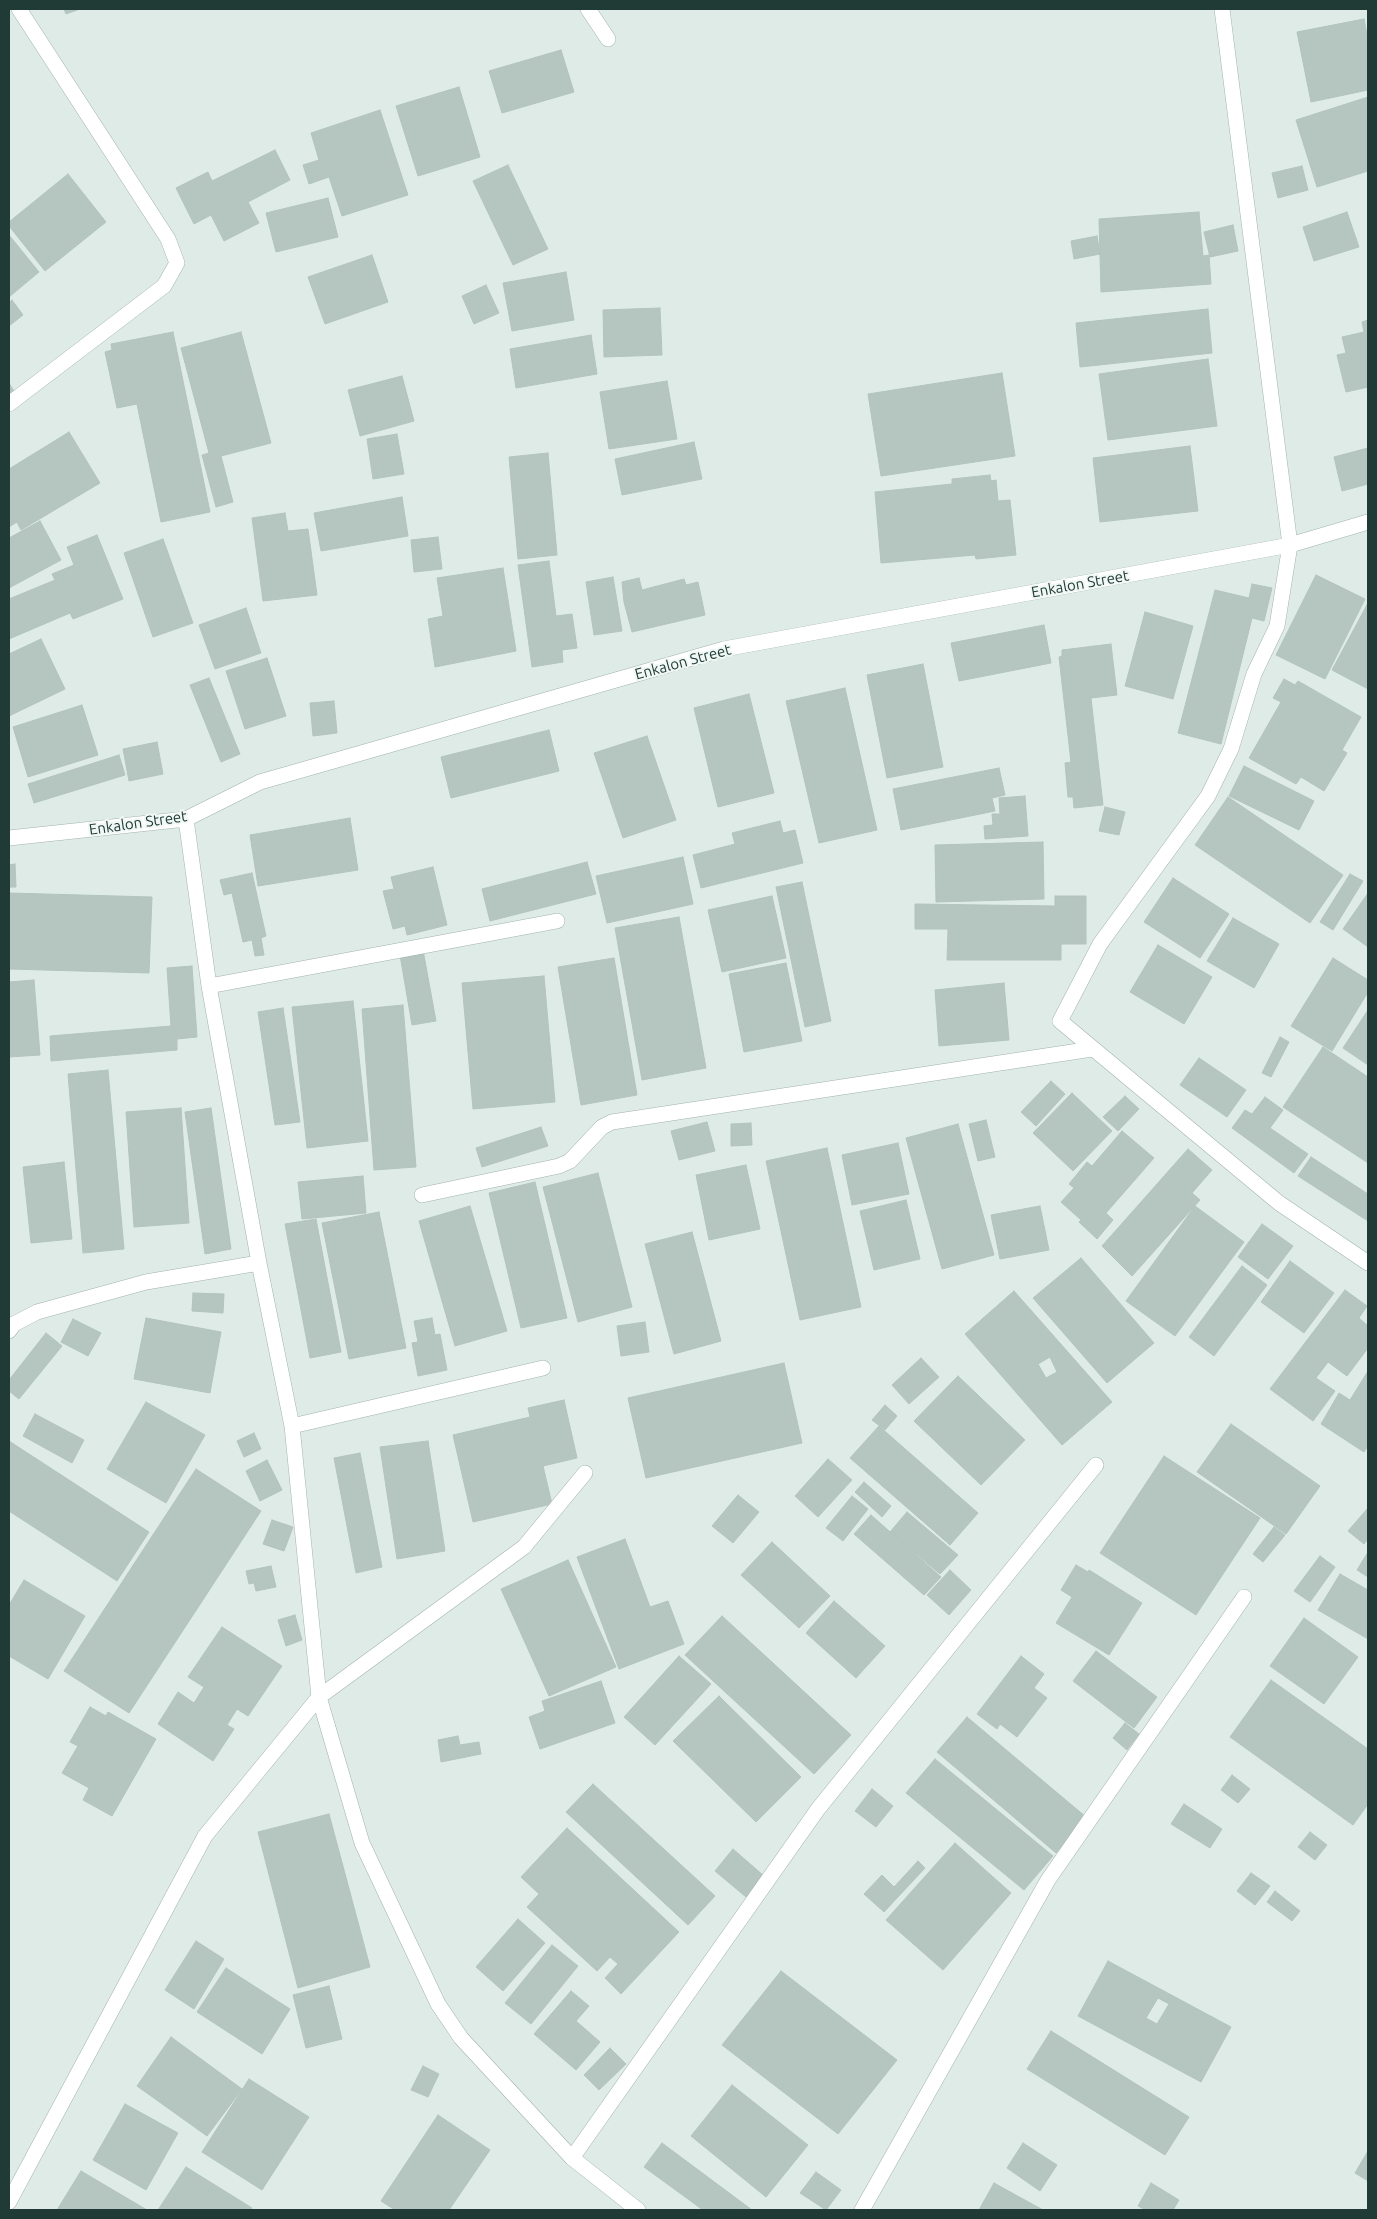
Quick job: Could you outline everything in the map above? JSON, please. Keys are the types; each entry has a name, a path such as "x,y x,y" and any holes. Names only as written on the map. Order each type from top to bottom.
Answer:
{"street":[{"path":"9,404 164,286 177,263 168,239 19,9"},
{"path":"588,9 608,39"},
{"path":"1222,9 1290,545 1277,626 1254,674 1232,749 1208,796 1100,944 1060,1021 1279,1203 1368,1262"},
{"name":"Enkalon Street","path":"9,838 186,819 260,782 724,649 1290,545 1368,522"},
{"path":"186,819 209,986 259,1262 292,1426 320,1698 362,1843 438,2004 461,2038 572,2158 638,2210"},
{"path":"209,986 557,922"},
{"path":"422,1195 559,1166 570,1161 602,1127 612,1122 1092,1049"},
{"path":"9,1331 14,1324 37,1312 146,1282 259,1262"},
{"path":"292,1426 543,1368"},
{"path":"572,2158 818,1809 1096,1465"},
{"path":"9,2202 206,1836 320,1698 524,1547 585,1473"},
{"path":"862,2210 1048,1880 1244,1597"}],"building":[{"path":"64,9 80,9 66,14"},
{"path":"1364,19 1368,40 1368,90 1311,102 1297,32"},
{"path":"561,50 574,92 502,113 489,71"},
{"path":"459,87 480,157 418,176 396,106"},
{"path":"1368,97 1368,171 1317,187 1296,120"},
{"path":"380,110 408,195 342,216 329,177 309,184 303,165 319,160 311,133"},
{"path":"275,150 290,180 248,202 259,223 224,241 211,215 194,224 176,188 208,172 212,181"},
{"path":"508,165 548,249 513,265 473,181"},
{"path":"1302,166 1308,190 1278,198 1272,173"},
{"path":"68,174 106,222 45,271 9,226 9,222"},
{"path":"328,198 338,237 276,252 266,213"},
{"path":"1199,212 1203,256 1209,255 1211,284 1101,292 1099,219"},
{"path":"1347,212 1359,247 1314,261 1303,227"},
{"path":"1233,225 1238,251 1210,257 1204,232"},
{"path":"9,235 39,272 9,297"},
{"path":"1097,236 1100,254 1074,259 1071,241"},
{"path":"372,255 388,302 325,324 308,277"},
{"path":"566,272 574,320 512,331 503,283"},
{"path":"486,285 499,313 474,324 462,296"},
{"path":"12,300 23,315 9,326 9,303"},
{"path":"660,308 662,355 604,357 603,310"},
{"path":"1208,309 1212,353 1080,367 1076,323"},
{"path":"1368,320 1368,387 1346,392 1337,355 1346,353 1342,337 1364,332 1362,322"},
{"path":"173,332 210,512 161,522 137,404 117,408 105,352 112,350 111,344"},
{"path":"241,332 271,443 221,456 233,502 216,507 202,455 209,453 181,348"},
{"path":"591,335 597,374 516,388 510,349"},
{"path":"1208,359 1217,426 1108,440 1099,374"},
{"path":"1002,373 1015,456 881,476 868,394"},
{"path":"402,376 414,421 360,436 348,390"},
{"path":"667,381 677,439 609,449 600,392"},
{"path":"9,383 15,393 9,397"},
{"path":"69,432 100,483 21,530 17,522 9,527 9,469"},
{"path":"397,434 404,474 373,479 367,439"},
{"path":"694,442 702,479 622,495 615,459"},
{"path":"1190,446 1198,511 1100,522 1093,458"},
{"path":"1368,448 1368,484 1342,491 1334,457"},
{"path":"548,453 557,555 518,559 509,457"},
{"path":"990,475 991,481 996,480 998,501 1010,500 1016,555 976,559 975,555 881,563 875,492 952,484 952,479"},
{"path":"402,497 408,536 321,551 314,513"},
{"path":"285,513 288,531 308,529 317,595 263,601 252,518"},
{"path":"40,521 61,560 9,588 9,538"},
{"path":"97,535 123,599 73,619 70,613 9,639 9,599 55,580 52,574 74,565 67,547"},
{"path":"438,537 442,569 414,572 411,540"},
{"path":"163,539 193,623 153,637 124,553"},
{"path":"549,561 556,616 572,614 577,648 562,650 563,662 532,667 518,565"},
{"path":"503,568 516,651 435,667 428,619 443,616 437,578"},
{"path":"1316,575 1365,599 1325,679 1276,655"},
{"path":"613,577 622,631 594,635 586,582"},
{"path":"639,578 642,590 684,579 686,585 698,582 705,615 632,632 624,602 622,582"},
{"path":"1252,584 1272,588 1264,621 1252,618 1221,744 1178,733 1215,590 1249,598"},
{"path":"1368,603 1368,689 1332,670"},
{"path":"246,608 261,653 215,669 199,625"},
{"path":"1145,612 1193,626 1173,699 1125,686"},
{"path":"1044,625 1051,663 959,681 951,643"},
{"path":"41,639 65,689 9,716 9,654"},
{"path":"1111,644 1117,695 1091,698 1103,805 1074,808 1073,797 1068,797 1065,763 1071,762 1059,657 1062,656 1062,650"},
{"path":"267,658 286,716 245,729 226,671"},
{"path":"923,664 943,767 887,778 867,675"},
{"path":"209,678 240,754 221,762 190,685"},
{"path":"1284,679 1295,685 1298,681 1361,717 1342,750 1347,753 1324,791 1301,777 1296,784 1249,758 1281,702 1273,698"},
{"path":"845,688 877,830 819,843 786,701"},
{"path":"749,694 774,793 718,807 694,708"},
{"path":"334,701 337,733 313,736 310,703"},
{"path":"82,705 98,755 28,777 13,727"},
{"path":"549,730 559,771 451,798 441,757"},
{"path":"647,736 676,820 623,838 594,753"},
{"path":"157,742 163,774 129,781 123,749"},
{"path":"119,755 125,775 34,803 28,784"},
{"path":"1244,766 1314,801 1299,830 1229,796"},
{"path":"999,768 1005,795 992,798 995,811 901,830 893,789"},
{"path":"1025,796 1028,836 985,839 984,826 993,825 992,814 1000,814 999,798"},
{"path":"1228,797 1343,875 1310,923 1195,845"},
{"path":"1105,807 1125,812 1119,835 1099,831"},
{"path":"350,818 358,870 258,886 250,835"},
{"path":"780,821 783,833 795,830 803,863 701,888 693,855 735,844 732,833"},
{"path":"1043,842 1044,899 936,902 935,845"},
{"path":"683,857 693,904 607,923 596,876"},
{"path":"587,862 596,894 490,921 482,889"},
{"path":"15,864 16,887 9,887 9,865"},
{"path":"433,867 447,925 407,935 405,926 393,929 383,891 394,889 391,877"},
{"path":"252,873 266,936 261,938 264,955 255,956 252,940 243,942 232,893 224,895 220,880"},
{"path":"1350,874 1363,881 1333,930 1320,922"},
{"path":"1173,878 1229,914 1200,958 1144,922"},
{"path":"802,882 831,1021 805,1027 776,887"},
{"path":"9,893 152,897 149,973 9,969"},
{"path":"1368,893 1368,947 1343,929"},
{"path":"772,896 786,958 722,972 708,910"},
{"path":"1055,896 1086,896 1086,944 1061,944 1061,960 947,960 948,929 915,929 915,904 1055,906"},
{"path":"679,917 706,1068 642,1080 615,928"},
{"path":"1233,918 1279,944 1254,988 1207,961"},
{"path":"1158,945 1212,977 1184,1024 1130,992"},
{"path":"423,950 436,1021 412,1025 400,955"},
{"path":"614,958 637,1095 581,1105 558,967"},
{"path":"1333,958 1368,980 1368,992 1332,1051 1291,1026"},
{"path":"786,963 802,1041 744,1052 729,974"},
{"path":"192,966 197,1037 177,1039 177,1050 51,1061 50,1036 171,1026 167,968"},
{"path":"544,976 555,1102 473,1109 462,983"},
{"path":"34,980 40,1055 9,1057 9,982"},
{"path":"1004,983 1009,1040 939,1046 935,990"},
{"path":"353,1001 368,1141 307,1148 292,1007"},
{"path":"403,1005 416,1167 374,1170 362,1009"},
{"path":"283,1008 300,1122 275,1125 258,1012"},
{"path":"1368,1010 1368,1065 1343,1048"},
{"path":"1280,1037 1289,1042 1271,1077 1262,1073"},
{"path":"1323,1047 1368,1077 1368,1163 1283,1107"},
{"path":"1199,1058 1246,1090 1227,1117 1180,1085"},
{"path":"108,1070 124,1249 83,1253 68,1074"},
{"path":"1051,1081 1065,1094 1036,1126 1021,1112"},
{"path":"1072,1093 1112,1131 1073,1171 1033,1133"},
{"path":"1125,1096 1139,1109 1118,1131 1103,1117"},
{"path":"1265,1097 1283,1110 1270,1128 1308,1154 1294,1173 1232,1128 1245,1110 1252,1114"},
{"path":"181,1108 189,1223 134,1227 126,1112"},
{"path":"211,1108 231,1249 205,1254 185,1112"},
{"path":"986,1120 995,1157 978,1161 969,1124"},
{"path":"707,1122 715,1151 679,1160 671,1131"},
{"path":"751,1123 752,1145 731,1146 731,1124"},
{"path":"958,1124 994,1255 942,1269 906,1138"},
{"path":"541,1127 548,1146 482,1167 476,1148"},
{"path":"1122,1131 1154,1158 1106,1213 1113,1220 1097,1239 1079,1222 1081,1220 1061,1202 1074,1188 1069,1184 1087,1162 1092,1166"},
{"path":"898,1143 909,1194 852,1205 842,1155"},
{"path":"827,1148 861,1307 800,1320 766,1161"},
{"path":"1188,1149 1212,1170 1192,1193 1200,1200 1132,1276 1102,1246"},
{"path":"1311,1157 1368,1194 1368,1221 1298,1176"},
{"path":"64,1162 72,1239 31,1243 23,1167"},
{"path":"746,1165 760,1229 709,1240 696,1175"},
{"path":"598,1173 632,1307 578,1322 543,1187"},
{"path":"363,1176 366,1213 302,1219 298,1182"},
{"path":"535,1182 567,1318 521,1328 489,1193"},
{"path":"906,1200 920,1259 874,1270 860,1211"},
{"path":"470,1206 507,1331 455,1346 419,1221"},
{"path":"1040,1206 1049,1250 1000,1259 991,1215"},
{"path":"1195,1206 1244,1242 1175,1336 1126,1301"},
{"path":"379,1212 406,1348 349,1359 322,1223"},
{"path":"316,1219 341,1352 310,1358 285,1224"},
{"path":"1262,1224 1293,1246 1268,1279 1238,1257"},
{"path":"692,1232 721,1341 674,1354 645,1244"},
{"path":"1081,1258 1154,1343 1107,1383 1033,1298"},
{"path":"1290,1261 1334,1293 1304,1333 1261,1302"},
{"path":"1242,1266 1267,1285 1214,1356 1189,1337"},
{"path":"1345,1290 1367,1306 1359,1318 1368,1326 1368,1348 1347,1376 1328,1362 1316,1378 1335,1391 1313,1421 1270,1389"},
{"path":"1014,1291 1112,1402 1062,1445 965,1334","holes":["1050,1357 1057,1372 1046,1378 1038,1364"]},
{"path":"193,1293 224,1294 223,1313 192,1311"},
{"path":"146,1318 221,1332 210,1393 134,1379"},
{"path":"432,1318 435,1335 440,1334 447,1370 418,1376 412,1343 418,1342 414,1321"},
{"path":"73,1319 101,1333 88,1356 61,1342"},
{"path":"645,1322 649,1352 621,1356 617,1326"},
{"path":"46,1333 62,1346 19,1399 9,1391 9,1380"},
{"path":"921,1358 939,1377 909,1404 892,1385"},
{"path":"784,1363 802,1443 646,1478 628,1398"},
{"path":"1368,1371 1368,1446 1364,1452 1321,1424 1339,1393 1350,1400"},
{"path":"958,1376 1025,1440 981,1485 914,1421"},
{"path":"564,1400 577,1458 543,1466 552,1504 473,1522 453,1435 530,1417 528,1408"},
{"path":"146,1402 205,1435 166,1503 107,1469"},
{"path":"885,1405 897,1416 885,1430 872,1420"},
{"path":"35,1414 84,1440 72,1463 23,1436"},
{"path":"1231,1424 1320,1486 1286,1534 1197,1472"},
{"path":"879,1426 978,1513 950,1545 850,1458"},
{"path":"254,1433 261,1449 244,1457 237,1441"},
{"path":"9,1441 149,1532 117,1581 9,1511"},
{"path":"428,1441 445,1551 397,1559 380,1447"},
{"path":"360,1453 382,1567 356,1573 334,1458"},
{"path":"1164,1456 1260,1518 1196,1615 1100,1553"},
{"path":"828,1459 852,1480 818,1517 795,1496"},
{"path":"267,1460 282,1490 260,1501 246,1471"},
{"path":"196,1469 261,1511 129,1713 64,1671"},
{"path":"864,1482 891,1506 882,1517 855,1492"},
{"path":"738,1495 759,1512 733,1543 712,1526"},
{"path":"852,1496 868,1509 843,1541 826,1528"},
{"path":"1368,1508 1368,1539 1364,1544 1348,1531"},
{"path":"907,1512 958,1555 940,1574 890,1532"},
{"path":"871,1515 941,1577 924,1595 854,1534"},
{"path":"272,1520 293,1527 284,1551 263,1544"},
{"path":"1274,1527 1285,1535 1263,1562 1253,1554"},
{"path":"625,1539 650,1607 668,1601 684,1644 619,1669 577,1557"},
{"path":"772,1542 830,1596 799,1628 741,1575"},
{"path":"1368,1552 1368,1577 1357,1570"},
{"path":"1320,1556 1335,1567 1310,1602 1294,1591"},
{"path":"568,1560 616,1667 549,1696 501,1589"},
{"path":"1076,1565 1088,1572 1089,1570 1142,1603 1109,1655 1056,1623 1072,1597 1061,1590"},
{"path":"271,1566 276,1587 256,1591 254,1583 249,1584 246,1571"},
{"path":"950,1570 971,1590 949,1615 927,1595"},
{"path":"1340,1574 1368,1590 1368,1639 1318,1610"},
{"path":"24,1580 85,1616 48,1679 9,1656 9,1605"},
{"path":"834,1601 885,1646 856,1678 806,1633"},
{"path":"295,1615 302,1640 286,1646 278,1620"},
{"path":"722,1616 851,1735 814,1774 685,1655"},
{"path":"1304,1618 1358,1657 1324,1704 1270,1666"},
{"path":"222,1627 282,1666 248,1716 237,1709 227,1725 234,1729 213,1761 158,1724 178,1692 194,1703 204,1687 188,1677"},
{"path":"1096,1651 1157,1697 1134,1728 1073,1681"},
{"path":"679,1656 711,1684 655,1745 624,1717"},
{"path":"1021,1656 1044,1674 1034,1688 1047,1698 1017,1737 1000,1724 997,1729 977,1714"},
{"path":"1271,1680 1368,1749 1368,1804 1353,1825 1230,1737"},
{"path":"601,1681 615,1723 540,1749 529,1717 545,1711 542,1701"},
{"path":"719,1696 801,1777 756,1822 673,1741"},
{"path":"90,1707 106,1716 108,1712 156,1739 112,1816 83,1800 89,1788 62,1773 78,1746 70,1742"},
{"path":"967,1717 1086,1817 1056,1853 937,1752"},
{"path":"1125,1723 1139,1734 1127,1750 1113,1738"},
{"path":"458,1736 460,1745 479,1742 481,1754 441,1762 438,1740"},
{"path":"935,1759 1053,1856 1024,1890 906,1793"},
{"path":"1232,1775 1250,1789 1238,1803 1221,1790"},
{"path":"593,1784 715,1896 688,1925 566,1812"},
{"path":"872,1789 893,1806 876,1827 855,1811"},
{"path":"1184,1804 1222,1829 1210,1848 1171,1824"},
{"path":"329,1814 370,1967 298,1988 258,1832"},
{"path":"567,1828 679,1932 621,1994 605,1978 618,1964 610,1957 597,1971 527,1907 539,1894 521,1877"},
{"path":"1310,1832 1327,1845 1315,1860 1298,1847"},
{"path":"955,1843 1011,1893 943,1970 886,1920"},
{"path":"733,1849 764,1876 746,1897 715,1871"},
{"path":"918,1861 925,1868 884,1912 864,1894 882,1875 894,1887"},
{"path":"1251,1873 1270,1886 1255,1905 1237,1891"},
{"path":"1275,1891 1300,1911 1292,1921 1267,1902"},
{"path":"518,1919 545,1943 503,1991 476,1967"},
{"path":"196,1941 224,1959 194,2009 165,1990"},
{"path":"552,1945 578,1966 531,2024 505,2003"},
{"path":"1108,1961 1231,2027 1201,2082 1078,2016","holes":["1158,1998 1169,2004 1157,2024 1146,2018"]},
{"path":"226,1968 290,2009 262,2054 197,2012"},
{"path":"781,1971 897,2060 838,2134 722,2045"},
{"path":"329,1986 342,2039 306,2048 293,1995"},
{"path":"571,1991 589,2006 576,2021 600,2042 576,2070 534,2034"},
{"path":"1051,2031 1189,2117 1165,2155 1027,2069"},
{"path":"171,2037 242,2089 207,2136 137,2086"},
{"path":"610,2048 626,2064 599,2090 584,2075"},
{"path":"423,2066 439,2074 428,2097 411,2090"},
{"path":"249,2079 309,2117 262,2190 202,2152"},
{"path":"732,2085 808,2145 766,2197 691,2136"},
{"path":"125,2104 178,2133 146,2190 93,2160"},
{"path":"438,2115 490,2150 449,2210 395,2210 381,2201"},
{"path":"662,2143 752,2210 703,2210 644,2167"},
{"path":"1023,2143 1057,2165 1040,2191 1007,2168"},
{"path":"1368,2151 1368,2181 1355,2173"},
{"path":"186,2167 252,2208 251,2210 158,2210"},
{"path":"81,2171 147,2210 57,2210"},
{"path":"816,2172 841,2190 826,2210 800,2193"},
{"path":"994,2183 1043,2210 979,2210"},
{"path":"1151,2183 1179,2200 1173,2210 1146,2210 1138,2206"}]}
